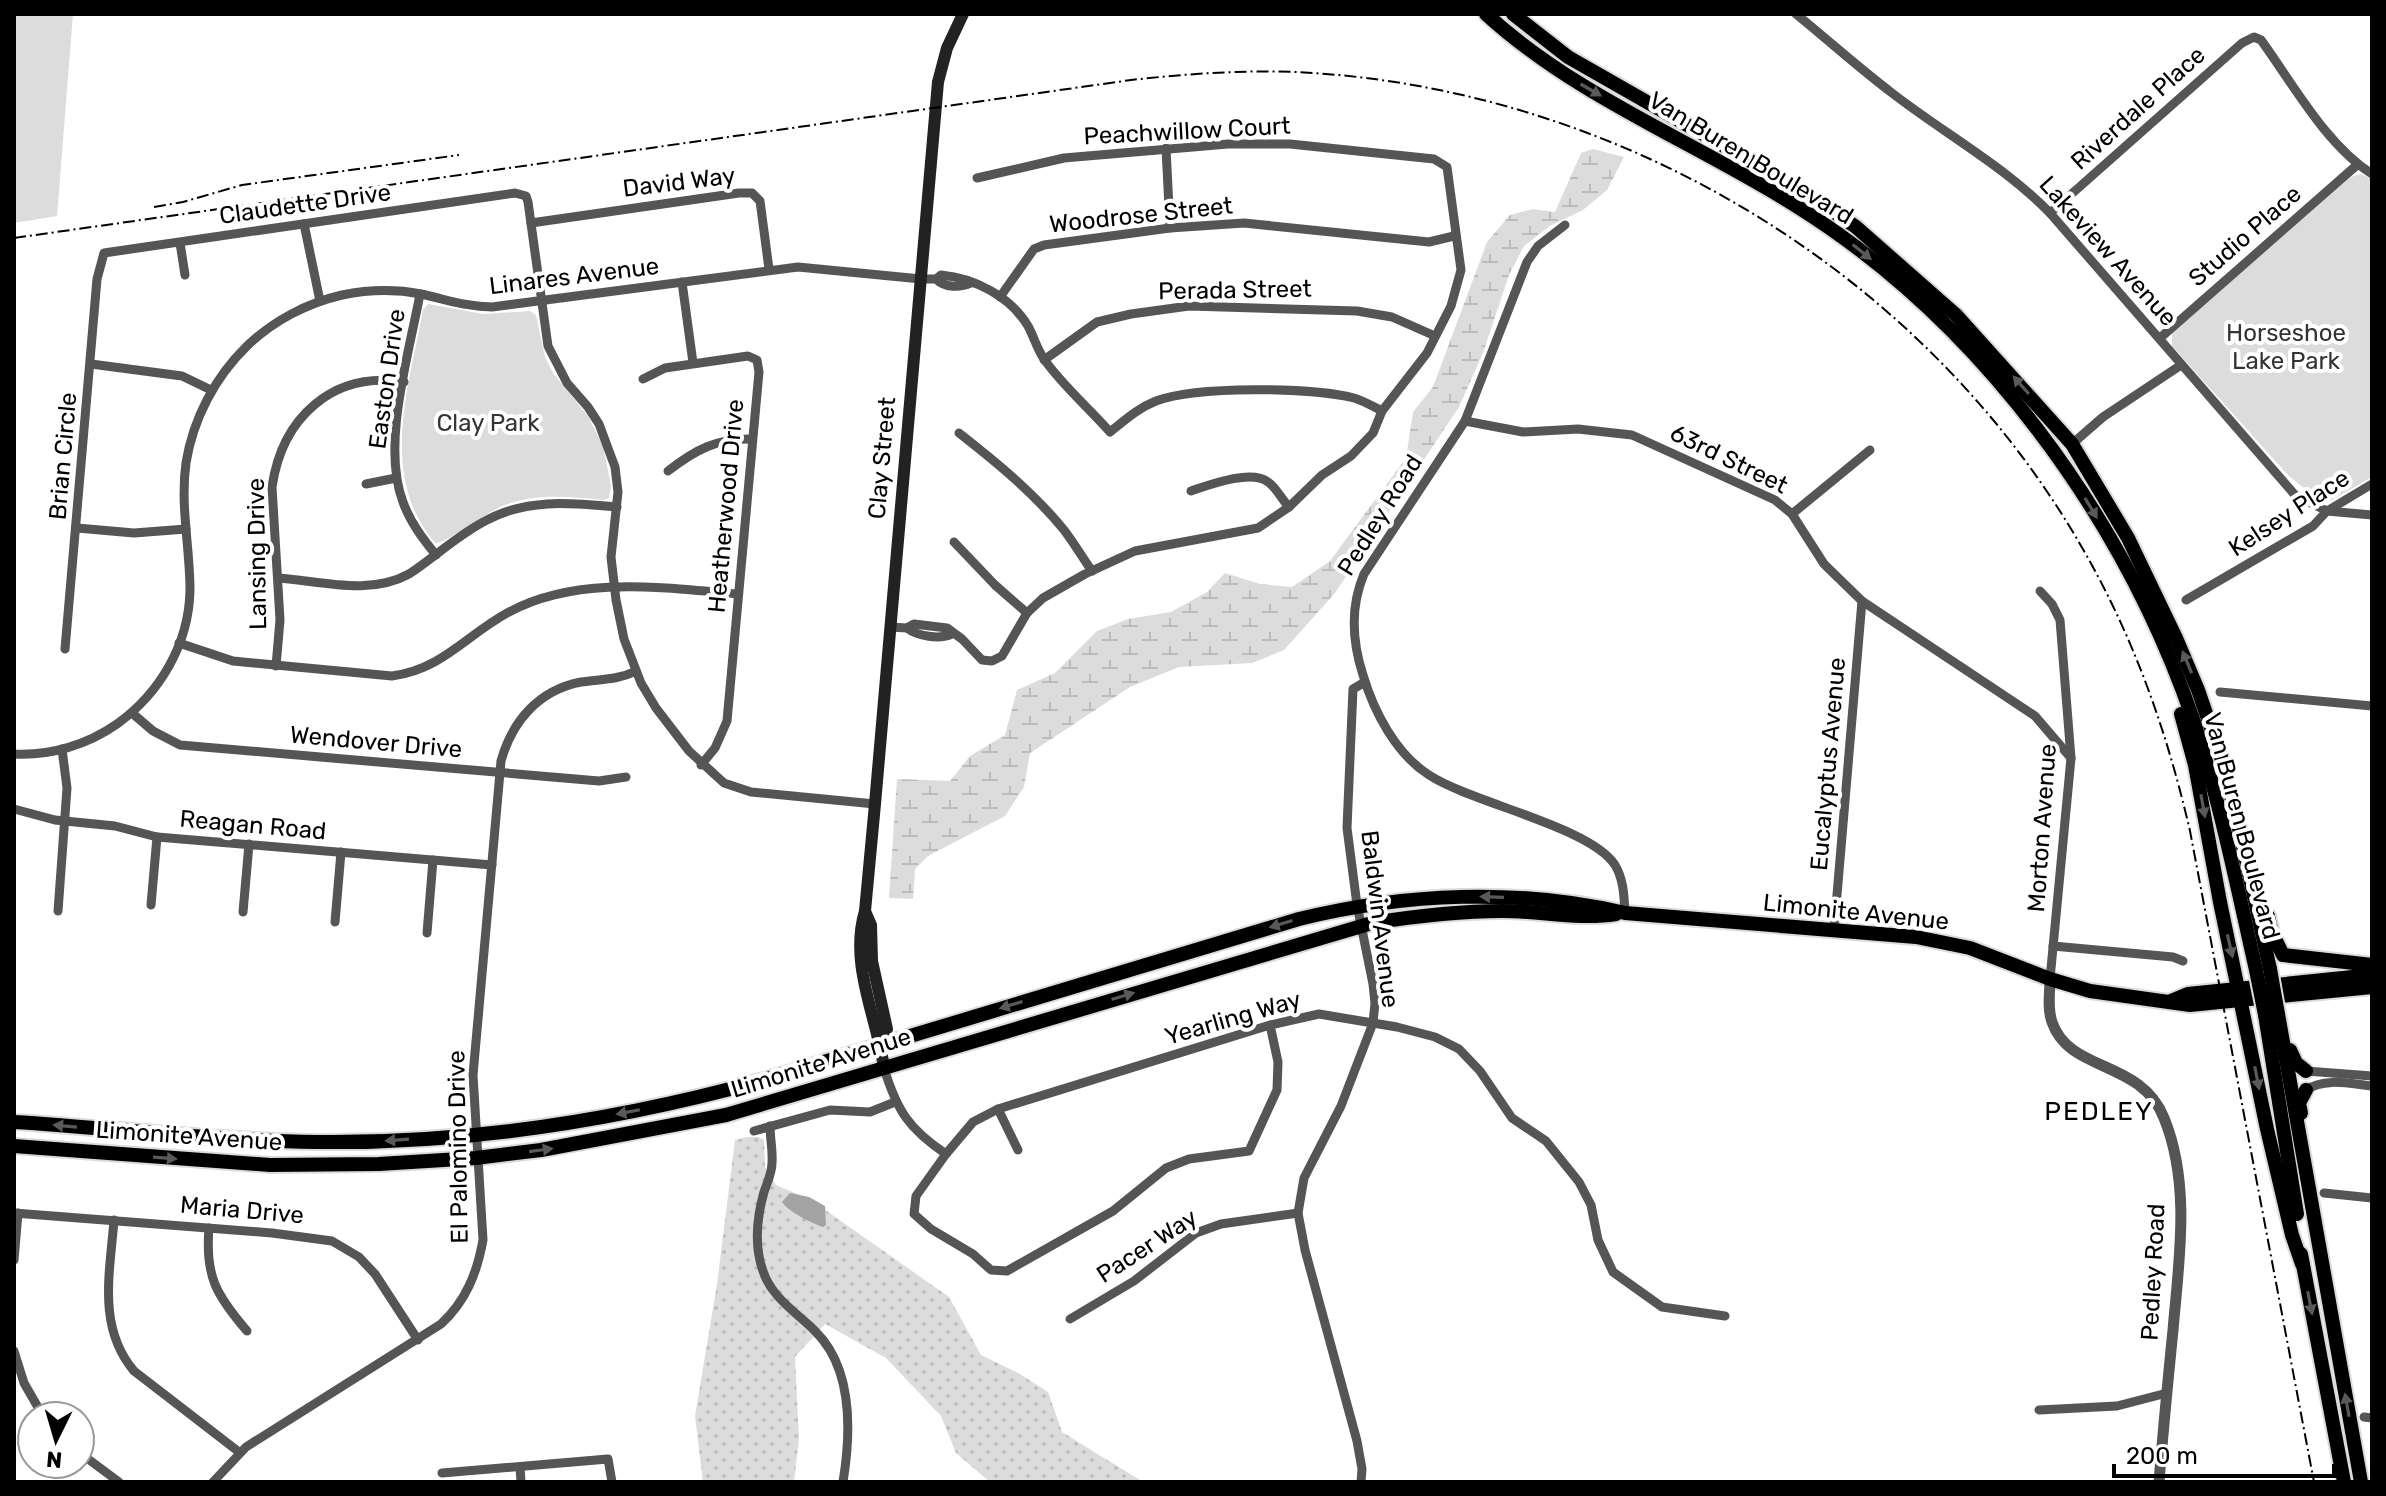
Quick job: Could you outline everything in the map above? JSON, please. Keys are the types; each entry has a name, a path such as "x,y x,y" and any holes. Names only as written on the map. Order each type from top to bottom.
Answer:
{"main road":[{"name":"Clay Street","path":"884,1068 862,969 861,924 865,911 875,804 938,82 947,48 963,14"},
{"name":"Van Buren Boulevard","path":"1486,14 1511,37 1562,73 1798,207 1846,239 1927,307 2002,385 2049,443 2113,545 2175,676 2213,786 2263,969"},
{"name":"Van Buren Boulevard","path":"1513,14 1568,57 1808,194 1856,227 1956,315 2072,444 2128,538 2198,690 2221,757 2251,876 2263,969 2307,1173 2361,1482"},
{"path":"2049,443 2072,444"},
{"path":"2175,676 2175,690 2195,765 2267,1129 2292,1235 2302,1264"},
{"path":"2251,876 2265,903 2272,933 2283,955 2372,965"},
{"name":"Limonite Avenue","path":"14,1122 265,1141 371,1142 475,1135 580,1121 651,1108 753,1083 1299,919 1357,905 1474,897 1584,903 1625,913 1916,937 1951,943 2090,991 2190,1005 2372,975"},
{"name":"Limonite Avenue","path":"14,1146 270,1165 379,1164 541,1150 697,1121 1361,925 1463,912 1533,911 1594,917 1625,913"},
{"path":"995,1034 1005,1025 1090,999 1098,979"},
{"name":"Limonite Avenue","path":"2241,995 2372,987"},
{"name":"Van Buren Boulevard","path":"2272,1014 2302,1264 2344,1482"},
{"path":"2272,1014 2285,1026 2290,1051 2296,1063 2306,1071"},
{"path":"2306,1090 2299,1103 2309,1159 2307,1173"}],"street":[{"name":"Lakeview Avenue","path":"1796,14 1893,94 1988,159 2028,191 2295,495 2327,511"},
{"name":"Riverdale Place","path":"2050,213 2242,43 2254,37 2261,40 2297,94 2357,165"},
{"name":"Peachwillow Court","path":"977,178 1064,158 1166,148 1290,144 1434,159 1447,167 1454,236"},
{"path":"1166,148 1170,228"},
{"path":"2357,165 2372,174"},
{"name":"Studio Place","path":"2160,338 2357,165"},
{"name":"Claudette Drive","path":"98,267 104,253 515,193 526,196 531,223"},
{"name":"David Way","path":"531,223 752,193 760,201 769,269"},
{"path":"531,223 551,355 567,383 588,407 604,435 615,467 617,507 611,557 615,588 624,639 636,671 656,708 701,765 724,783 751,792 875,804"},
{"name":"Woodrose Street","path":"1000,297 1034,249 1044,245 1170,228 1244,223 1429,242 1454,236"},
{"path":"304,224 320,301"},
{"name":"Pedley Road","path":"1565,225 1538,246 1527,262 1465,421 1364,574 1356,593 1355,639 1365,682 1376,709 1403,752 1430,776 1576,837 1605,853 1616,866 1623,885 1625,913"},
{"path":"890,627 907,628 914,624 947,628 982,660 992,661 1002,656 1027,613 1043,598 1092,571 1135,551 1258,528 1289,507 1322,475 1351,456 1373,433 1382,411 1427,353 1451,306 1461,270 1454,236"},
{"path":"180,243 185,275"},
{"name":"Brian Circle","path":"65,649 98,267"},
{"name":"Linares Avenue","path":"14,754 62,749 94,738 132,713 160,682 179,643 187,617 190,591 186,463 194,431 211,390 251,342 282,320 320,301 369,291 420,294 477,307 541,302 769,269 814,267 921,279 936,279 941,275 964,277 1000,297"},
{"path":"682,282 693,363"},
{"name":"Easton Drive","path":"420,294 394,441 396,478 411,521 436,555"},
{"path":"1000,297 1027,324 1044,360 1110,432 1136,410 1155,401 1177,395 1213,392 1304,392 1355,398 1382,411"},
{"name":"Perada Street","path":"1044,360 1097,322 1189,306 1357,311 1392,317 1435,336"},
{"name":"Heatherwood Drive","path":"643,379 665,368 748,356 757,360 759,372 727,721 715,748 701,765"},
{"path":"91,364 182,376 211,390"},
{"path":"2072,444 2103,417 2181,365"},
{"name":"Lansing Drive","path":"276,666 280,620 272,487 280,454 294,427 317,402 346,386 376,381 404,382"},
{"name":"63rd Street","path":"1465,421 1523,432 1578,429 1632,435 1775,500 1792,514 1824,564 1862,601 2035,716 2071,758"},
{"path":"959,433 1043,506 1065,531 1092,571"},
{"path":"668,471 702,447 722,440 752,439"},
{"path":"1792,514 1870,450"},
{"path":"366,484 396,478"},
{"path":"1191,491 1225,480 1255,478 1267,481 1289,507"},
{"name":"Kelsey Place","path":"2186,600 2313,526 2327,511 2372,484"},
{"path":"278,578 379,585 395,581 486,521 532,504 572,503 617,507"},
{"path":"2327,511 2372,515"},
{"path":"77,528 134,533 186,529"},
{"path":"954,542 1027,613"},
{"path":"179,643 233,661 392,676 434,665 489,624 525,605 562,594 657,587 738,594"},
{"name":"Morton Avenue","path":"2040,591 2052,604 2060,620 2071,758 2050,979"},
{"name":"Eucalyptus Avenue","path":"1834,930 1862,601"},
{"name":"El Palomino Drive","path":"213,1482 239,1452 418,1340 454,1311 469,1287 477,1267 483,1230 473,1075 499,772 511,733 521,718 541,699 565,687 615,679 636,671"},
{"name":"Baldwin Avenue","path":"1361,1482 1357,1441 1305,1250 1298,1213 1304,1178 1341,1106 1373,1023 1373,984 1357,905 1347,828 1353,689 1365,682"},
{"path":"2220,692 2372,706"},
{"name":"Wendover Drive","path":"132,713 153,731 180,745 599,781 626,777"},
{"path":"58,911 67,777 62,749"},
{"name":"Reagan Road","path":"14,809 65,821 121,827 157,837 492,865"},
{"path":"151,905 157,837"},
{"path":"243,912 249,844"},
{"path":"335,922 341,852"},
{"path":"427,933 433,860"},
{"path":"2053,946 2173,957 2183,961"},
{"name":"Pedley Road","path":"2050,979 2052,1021 2063,1042 2084,1057 2118,1071 2147,1092 2164,1117 2173,1147 2179,1181 2181,1243 2159,1482"},
{"name":"Yearling Way","path":"1270,1025 1278,1062 1277,1090 1249,1151 1189,1159 1166,1168 1113,1211 1007,1271 991,1270 914,1214 916,1196 946,1154 973,1122 998,1109 1270,1025 1319,1014 1435,1037 1459,1049 1491,1086 1498,1102 1512,1118 1546,1141 1579,1182 1591,1205 1598,1240 1613,1272 1662,1307 1725,1316"},
{"name":"Clay Street","path":"884,1068 895,1102 907,1123 946,1154"},
{"path":"2306,1071 2372,1076"},
{"path":"2306,1090 2328,1082 2372,1086"},
{"path":"754,1131 830,1110 870,1112 895,1102"},
{"path":"998,1109 1018,1150"},
{"path":"770,1126 773,1165 759,1216 757,1238 763,1273 780,1299 815,1331 837,1361 848,1414 848,1451 843,1482"},
{"path":"2324,1193 2372,1198"},
{"path":"14,1260 16,1213"},
{"name":"Maria Drive","path":"16,1213 318,1237 346,1248 375,1274 418,1340"},
{"name":"Pacer Way","path":"1070,1319 1134,1281 1196,1233 1221,1224 1298,1213"},
{"path":"114,1220 108,1317 125,1360 134,1371 239,1452"},
{"path":"209,1228 208,1259 214,1285 220,1299 247,1331"},
{"path":"14,1351 32,1400"},
{"path":"2039,1410 2117,1406 2167,1393"},
{"path":"442,1473 608,1459 612,1482"},
{"path":"520,1467 521,1482"},
{"path":"104,1478 119,1482"}],"green space":[{"path":"14,14 73,14 57,216 14,223"},
{"path":"1593,149 1624,157 1607,190 1583,210 1550,226 1524,246 1509,275 1483,353 1459,407 1335,593 1284,650 1252,663 1179,667 1130,687 1030,753 1024,787 1005,816 928,856 915,869 913,899 889,898 897,779 950,781 970,756 1005,735 1017,690 1055,673 1097,631 1128,619 1171,612 1207,592 1225,573 1260,584 1292,587 1330,561 1406,458 1413,412 1433,387 1487,242 1510,215 1533,209 1555,212 1581,153"},
{"name":"Horseshoe Lake Park","path":"2360,174 2372,179 2372,477 2330,501 2309,492 2289,476 2172,346 2172,330 2351,177"},
{"name":"Clay Park","path":"428,304 483,314 530,311 536,315 545,357 553,373 588,416 603,446 611,486 609,498 554,497 517,501 497,508 435,543 418,517 407,489 402,460 406,400 423,310"},
{"path":"747,1137 764,1140 765,1167 776,1185 811,1200 949,1297 981,1355 1048,1392 1062,1432 1143,1482 990,1482 956,1453 941,1416 886,1358 825,1324 795,1357 799,1439 794,1482 703,1482 695,1416 717,1284 735,1140"}],"shaded area":[{"path":"790,1193 809,1197 825,1206 826,1225 823,1227 813,1223 785,1206 782,1202"}],"railway":[{"path":"14,238 1131,80 1254,72 1295,72 1417,86 1536,115 1651,159 1759,217 1859,288 1949,371 2028,465 2094,569 2125,632 2162,730 2190,831 2314,1482"},
{"path":"154,207 242,185 459,155"}],"district":[{"name":"PEDLEY","path":"2099,1111"}]}
